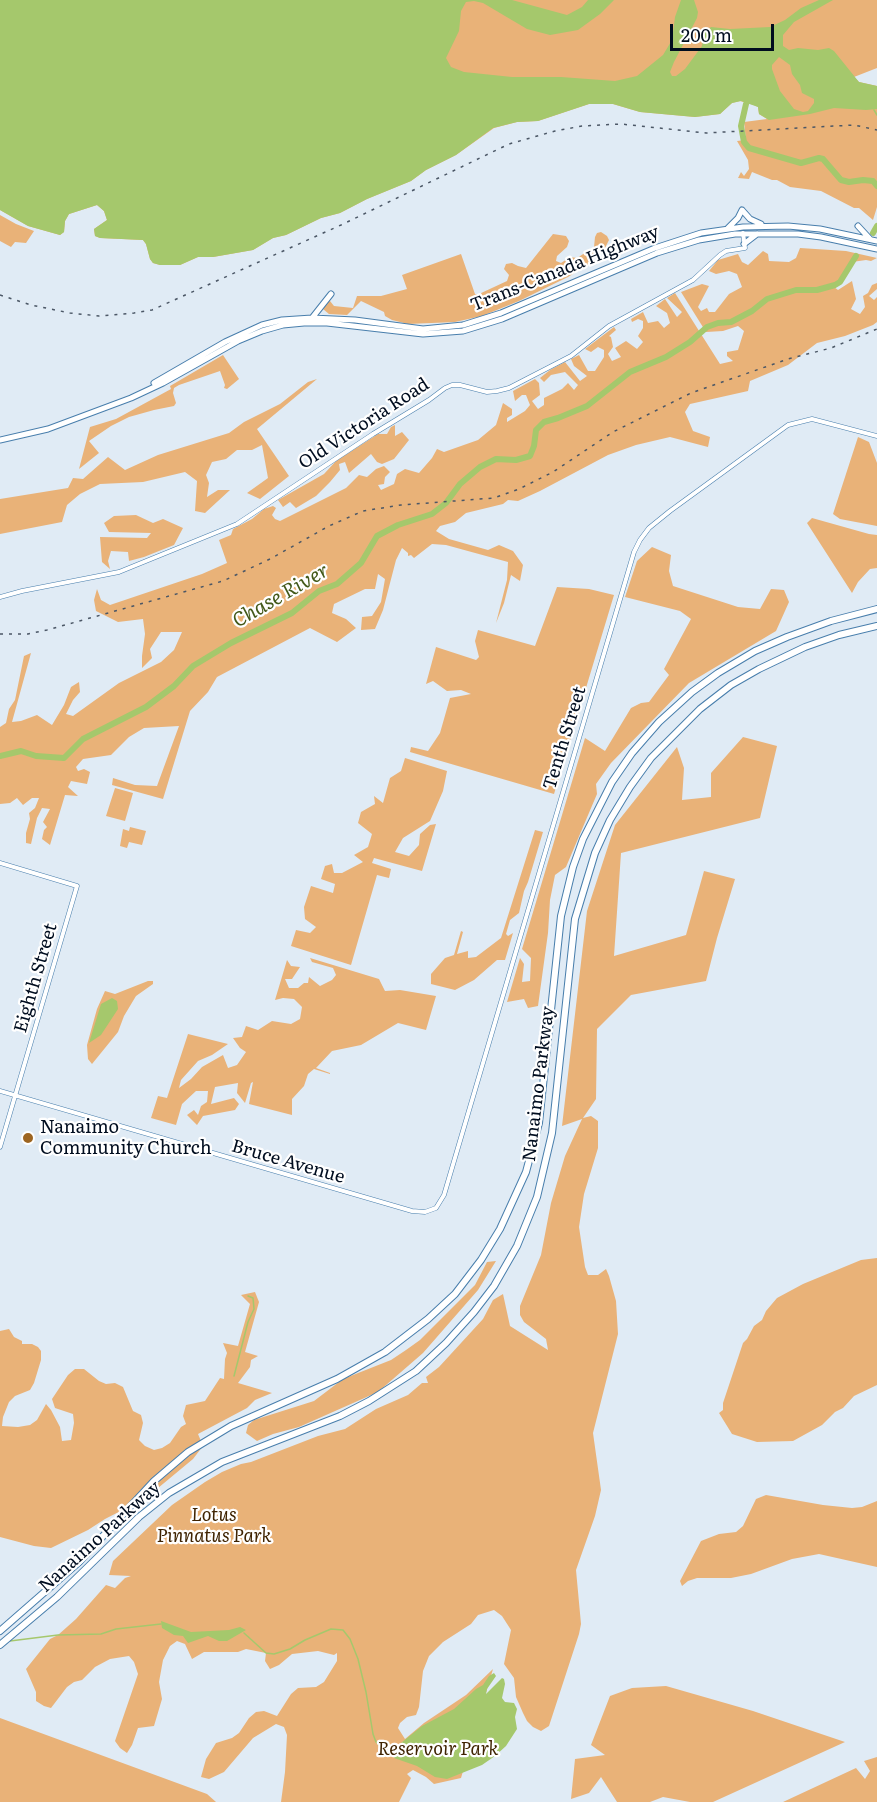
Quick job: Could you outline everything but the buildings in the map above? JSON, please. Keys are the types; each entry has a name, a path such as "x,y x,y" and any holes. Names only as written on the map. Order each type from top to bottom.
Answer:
{"highway":[{"path":"726,229 735,222 742,210 750,219 767,225"},
{"name":"Trans-Canada Highway","path":"0,440 48,429 85,416 163,383 238,340 283,325 304,323 354,326 423,334 463,331 502,319 657,252 743,230 767,225 820,229 874,241"},
{"path":"858,226 874,241"},
{"name":"Trans-Canada Highway","path":"138,394 237,335 282,320 312,318 355,320 423,329 463,325 501,313 664,244 700,233 726,229 821,237 877,249"},
{"path":"744,244 752,236 760,233"},
{"path":"312,318 331,294"},
{"name":"Nanaimo Parkway","path":"0,1631 79,1562 154,1481 188,1452 231,1426 337,1378 385,1352 428,1319 455,1294 481,1260 500,1229 526,1172 539,1124 561,916 573,867 583,839 612,782 632,753 659,722 692,692 718,673 755,651 787,637 831,621 877,609"},
{"name":"Nanaimo Parkway","path":"0,1645 57,1597 139,1517 169,1493 222,1462 340,1416 369,1401 416,1371 474,1312 494,1286 517,1246 537,1197 552,1133 575,919 595,854 610,820 651,758 700,709 731,685 805,646 877,626"}],"street":[{"path":"743,230 744,244"},
{"name":"Old Victoria Road","path":"0,597 119,572 237,524 445,388 460,385 487,392 509,388 571,356 609,326 693,280 720,255 726,251 745,248 744,244"},
{"name":"Tenth Street","path":"432,1210 444,1195 631,562 640,540 649,528 670,511 788,425 812,419 877,436"},
{"name":"Eighth Street","path":"0,863 77,886 0,1147"},
{"name":"Bruce Avenue","path":"0,1091 381,1203 418,1213 432,1210"}],"green space":[{"path":"0,0 877,0 877,68 854,77 859,82 877,86 877,207 873,220 859,208 854,208 821,191 790,187 752,172 749,179 738,178 741,172 744,176 749,169 748,160 737,141 746,140 744,122 767,119 759,114 758,107 754,105 740,101 732,103 720,114 695,117 640,112 613,104 589,104 538,121 517,122 494,128 456,155 426,170 411,181 340,213 321,218 286,235 273,238 253,250 213,257 198,257 180,265 160,265 153,263 150,259 143,240 95,236 94,229 107,220 104,211 97,205 69,214 65,221 64,232 60,235 28,226 0,210"},
{"path":"0,215 34,231 26,243 15,242 11,247 0,241"},
{"path":"601,232 609,240 605,248 597,253 589,264 519,301 482,316 455,322 408,324 392,320 385,316 384,312 361,301 347,315 329,314 323,309 330,301 334,306 353,308 357,296 381,296 407,289 402,275 461,254 475,294 479,294 507,281 509,275 504,269 506,264 512,263 526,268 553,234 566,236 569,241 567,247 557,256 556,261 561,263 570,257 577,258 594,247 595,237"},
{"path":"800,248 846,251 877,258 871,261 852,262 834,287 838,290 852,281 856,299 851,309 860,314 865,307 863,296 868,293 872,285 877,283 877,289 869,296 874,300 877,297 877,322 845,336 817,343 788,365 750,381 748,391 690,404 685,412 693,431 710,437 708,447 670,437 636,445 608,455 518,501 508,500 503,504 466,513 455,522 440,526 436,531 449,539 488,550 499,545 513,551 523,565 520,581 511,575 496,623 507,580 508,562 446,545 432,544 414,558 411,555 408,556 402,548 396,560 383,610 375,629 361,630 362,617 372,616 381,602 385,579 378,574 375,589 365,589 334,604 332,613 346,619 356,628 337,642 310,628 217,677 208,692 190,711 163,799 112,785 113,778 135,785 157,786 179,726 144,728 129,737 111,755 83,759 76,767 78,771 84,769 90,772 87,784 71,781 68,787 78,796 65,795 50,845 42,839 47,827 43,822 50,809 42,808 37,818 31,844 26,843 29,813 35,808 39,798 32,798 23,805 17,798 10,803 0,804 0,727 6,723 9,709 15,700 24,656 31,653 12,722 37,715 52,725 71,687 79,682 80,692 66,714 73,716 119,683 161,662 174,650 182,632 161,632 150,649 152,658 142,668 145,634 143,619 118,622 96,611 94,600 97,589 101,600 110,605 202,574 227,563 219,540 231,535 233,529 252,519 264,509 273,506 276,508 272,515 280,521 346,488 359,475 367,477 376,469 384,466 390,472 385,477 384,484 378,485 381,490 394,484 397,474 405,469 419,473 437,449 444,452 478,440 496,425 503,403 512,409 512,415 507,418 507,422 525,411 530,405 526,395 522,395 515,401 513,391 535,379 539,383 540,395 532,401 538,409 544,405 544,398 562,389 568,383 574,390 578,385 565,372 551,375 544,382 540,378 565,362 580,381 587,376 574,366 571,359 579,355 588,371 595,371 604,357 604,350 598,347 591,352 585,349 614,327 616,330 609,336 613,347 608,354 612,361 621,357 615,348 626,341 637,349 643,342 638,336 643,328 643,321 638,319 632,322 631,319 643,312 648,323 658,321 664,328 670,323 667,313 656,306 665,299 677,317 682,312 667,298 675,293 720,364 733,361 727,356 727,352 738,350 744,331 738,326 723,331 706,332 681,292 702,284 709,286 698,307 701,311 707,308 709,312 715,312 729,294 742,287 737,274 729,271 716,274 709,271 718,260 738,254 742,262 748,265 763,251 768,254 769,261 789,262 796,258"},
{"path":"223,355 239,379 227,389 224,388 220,371 179,385 174,388 176,403 174,406 129,417 89,441 99,453 79,469 90,427 116,419 171,389 170,386"},
{"path":"317,379 257,429 289,476 260,499 247,493 268,478 262,445 252,450 237,450 226,459 212,462 206,475 209,483 207,497 218,490 230,490 205,513 195,511 197,481 185,472 143,482 100,484 80,494 67,505 62,522 0,534 0,499 68,488 73,478 83,479 108,457 125,470 158,455 229,433 244,422 280,404 308,382"},
{"path":"395,425 395,436 402,432 409,440 394,459 382,464 377,462 371,454 349,473 345,462 339,464 340,470 330,482 316,496 296,508 290,502 283,507 278,500 324,474 336,461 378,434 387,434"},
{"path":"858,437 869,442 877,463 877,526 840,519 833,514"},
{"path":"136,515 153,523 163,519 183,528 174,545 144,557 129,561 128,552 111,551 108,561 110,569 102,562 100,537 147,538 151,533 109,532 104,523 114,516"},
{"path":"812,518 877,535 877,568 870,569 852,593 807,523"},
{"path":"652,547 671,555 669,571 673,586 738,607 760,609 771,589 784,590 789,602 776,631 689,683 611,763 596,784 597,794 566,867 555,875 538,1006 528,1008 524,999 507,1002 520,958 524,964 522,982 530,981 531,958 522,949 585,738 605,751 631,708 649,702 669,675 664,669 691,619 680,611 625,597 637,561"},
{"path":"557,587 589,589 614,595 554,794 410,752 411,747 428,751 440,733 450,698 471,694 461,690 447,691 433,681 426,684 436,647 476,660 479,657 475,641 478,630 535,646"},
{"name":"Lotus Pinnatus Park","path":"743,737 777,746 760,818 621,853 614,956 686,935 704,871 735,879 706,981 631,995 597,1029 596,1099 583,1118 591,1116 598,1121 598,1148 584,1194 579,1227 588,1275 598,1275 606,1269 609,1276 616,1301 618,1334 593,1433 601,1490 595,1516 576,1570 581,1624 549,1726 541,1731 533,1727 523,1713 516,1697 514,1678 504,1664 511,1630 502,1616 494,1610 478,1615 471,1624 443,1642 429,1656 423,1671 416,1715 407,1717 398,1728 405,1739 424,1723 466,1695 493,1669 461,1778 434,1784 413,1770 407,1774 411,1778 399,1802 281,1802 287,1735 284,1727 276,1724 253,1738 224,1772 209,1779 201,1777 206,1759 216,1743 239,1733 256,1712 264,1711 277,1716 291,1694 298,1688 316,1687 324,1682 337,1661 337,1653 334,1655 318,1651 292,1654 270,1669 265,1661 266,1653 246,1649 238,1652 204,1652 192,1659 185,1644 177,1641 170,1646 163,1660 159,1682 162,1699 154,1726 138,1728 127,1753 115,1741 138,1674 129,1656 110,1659 95,1667 82,1680 67,1687 51,1708 36,1701 36,1692 26,1669 50,1639 76,1619 106,1585 115,1588 125,1578 131,1576 109,1575 113,1561 172,1505 205,1482 241,1464 318,1436 345,1429 376,1409 408,1395 422,1383 428,1383 426,1377 439,1367 483,1319 493,1300 503,1294 510,1326 548,1350 546,1339 524,1322 520,1315 520,1306 541,1255 551,1203 565,1156 582,1119 562,1126 587,911 615,825 677,747 684,768 682,800 711,797 711,773"},
{"path":"405,758 447,771 443,791 430,821 403,838 395,852 409,856 419,845 420,834 430,825 436,824 422,871 374,858 372,863 391,869 389,878 377,875 351,965 291,946 296,930 310,933 316,927 305,919 304,907 311,886 333,893 335,884 321,879 325,866 332,864 334,873 342,873 363,862 354,855 368,847 372,834 358,823 361,812 375,804 374,796 383,803 390,778 401,771"},
{"path":"115,788 133,793 125,821 106,816"},
{"path":"130,827 146,831 142,845 129,842 127,848 120,846 123,829 129,831"},
{"path":"535,830 543,832 519,913 510,920 506,934 508,936 513,933 505,960 497,960 474,980 455,990 431,984 431,974 445,958 454,955 461,931 463,932 457,954 468,951 468,958 476,957 501,938"},
{"path":"310,958 379,979 385,991 400,990 436,996 426,1030 398,1023 361,1045 332,1051 316,1068 330,1074 314,1069 308,1074 304,1086 292,1099 292,1115 249,1104 253,1082 245,1103 237,1093 238,1083 215,1087 211,1104 234,1098 239,1104 235,1110 203,1116 197,1125 187,1115 194,1110 198,1115 201,1106 207,1102 208,1091 196,1091 182,1104 176,1125 151,1118 158,1096 167,1098 188,1034 228,1044 198,1061 181,1080 179,1088 202,1067 223,1055 228,1068 237,1065 246,1052 233,1038 242,1037 246,1026 258,1030 272,1021 291,1024 300,1019 302,1007 294,999 275,1000 287,960 291,966 300,967 292,979 285,979 289,988 298,988 308,983 309,977 320,986 332,980 336,975 333,968 312,962"},
{"path":"153,981 153,984 136,996 118,1032 92,1064 88,1059 87,1045 97,1009 105,991 115,994"},
{"path":"877,1258 877,1385 854,1396 822,1425 793,1441 757,1442 732,1434 719,1413 723,1410 723,1403 743,1343 754,1326 762,1320 766,1311 777,1298 803,1284 861,1260"},
{"path":"496,1261 478,1290 423,1353 378,1392 299,1427 257,1441 246,1433 248,1425 254,1420 314,1401 343,1379 391,1360 406,1350 420,1340 475,1285 487,1262"},
{"path":"255,1292 259,1302 245,1352 258,1356 251,1360 250,1367 238,1383 272,1393 255,1400 247,1408 198,1434 203,1446 193,1459 146,1498 88,1530 51,1548 0,1537 0,1331 9,1329 14,1337 22,1341 22,1344 32,1344 41,1351 41,1360 34,1383 30,1390 15,1396 9,1402 2,1426 30,1425 37,1420 46,1404 60,1427 62,1441 71,1440 73,1414 55,1408 52,1399 68,1375 75,1369 84,1369 99,1381 106,1384 115,1383 123,1387 133,1411 141,1415 143,1423 139,1440 154,1450 170,1443 181,1427 186,1424 183,1416 186,1405 205,1401 220,1378 224,1379 227,1353 223,1343 238,1346 250,1304 241,1295"},
{"path":"766,1495 852,1508 877,1501 877,1567 819,1554 792,1559 751,1574 731,1578 697,1578 682,1586 680,1581 701,1541 719,1534 736,1532 743,1526 756,1499"},
{"path":"666,1686 753,1711 845,1742 713,1802 690,1802 663,1797 650,1802 617,1802 601,1777 589,1793 571,1799 575,1759 605,1755 591,1745 610,1696 632,1688"},
{"path":"0,1718 207,1794 216,1802 0,1802"},
{"path":"877,1757 877,1802 783,1802 856,1768 865,1779 870,1771 864,1761"}],"shaded area":[{"path":"0,0 512,0 567,15 582,7 588,0 614,0 578,30 550,35 527,29 483,3 466,2 461,11 459,31 446,58 451,67 464,72 512,77 561,77 615,81 637,76 663,55 672,40 675,17 681,0 694,0 698,12 674,62 670,72 672,76 676,76 685,69 702,46 704,33 711,27 730,29 770,27 819,0 833,0 794,22 783,35 783,46 789,50 829,48 859,82 877,86 877,109 834,108 769,120 759,114 758,107 741,101 732,103 720,114 695,117 640,112 613,104 589,104 538,121 517,122 493,128 456,155 426,170 411,181 340,213 321,218 286,235 273,238 253,250 213,257 198,257 180,265 153,263 143,240 95,236 94,229 107,220 104,211 97,205 69,214 65,221 64,232 60,235 28,226 0,210","holes":["779,57 790,65 802,93 814,99 808,111 794,109 780,91 772,65"]},
{"path":"112,998 117,1001 118,1009 101,1035 89,1043 101,1004"},
{"path":"161,1621 191,1632 229,1630 240,1627 246,1630 227,1641 219,1641 208,1636 188,1643 183,1636 174,1635 162,1628"},
{"name":"Reservoir Park","path":"494,1673 496,1676 486,1694 502,1678 505,1684 502,1698 505,1702 514,1703 517,1709 515,1717 517,1729 506,1746 495,1756 482,1765 447,1779 435,1777 417,1766 394,1758 393,1749 422,1726 454,1709"}],"waterway":[{"name":"Chase River","path":"746,104 741,126 744,142 749,148 801,163 823,159 841,180 873,181 877,186"},
{"path":"874,110 877,115"},
{"name":"Chase River","path":"873,233 877,226"},
{"name":"Chase River","path":"0,756 21,751 36,756 64,758 83,739 146,707 174,686 193,666 231,643 292,613 319,591 337,584 361,563 377,536 398,525 432,514 446,503 460,484 480,467 496,459 516,460 530,456 536,430 544,422 587,406 630,372 666,357 690,342 707,327 731,322 752,311 767,299 796,290 817,290 835,285 840,282 856,256"},
{"path":"234,1376 248,1322 254,1309 253,1298 248,1296"},
{"path":"10,1641 58,1635 101,1634 116,1629 161,1624"},
{"path":"244,1633 266,1653 274,1654 290,1649 331,1629 343,1630 350,1639 358,1659 376,1742 387,1751 393,1749"}],"railway":[{"path":"0,295 31,305 99,316 152,310 341,225 509,144 555,131 582,126 621,124 706,133 854,125 877,130"},
{"path":"0,634 28,634 47,630 223,581 363,511 401,505 494,498 519,489 553,472 613,432 691,393 788,359 831,348 877,329"}],"place":[{"name":"Nanaimo Community Church","path":"28,1138"}]}
